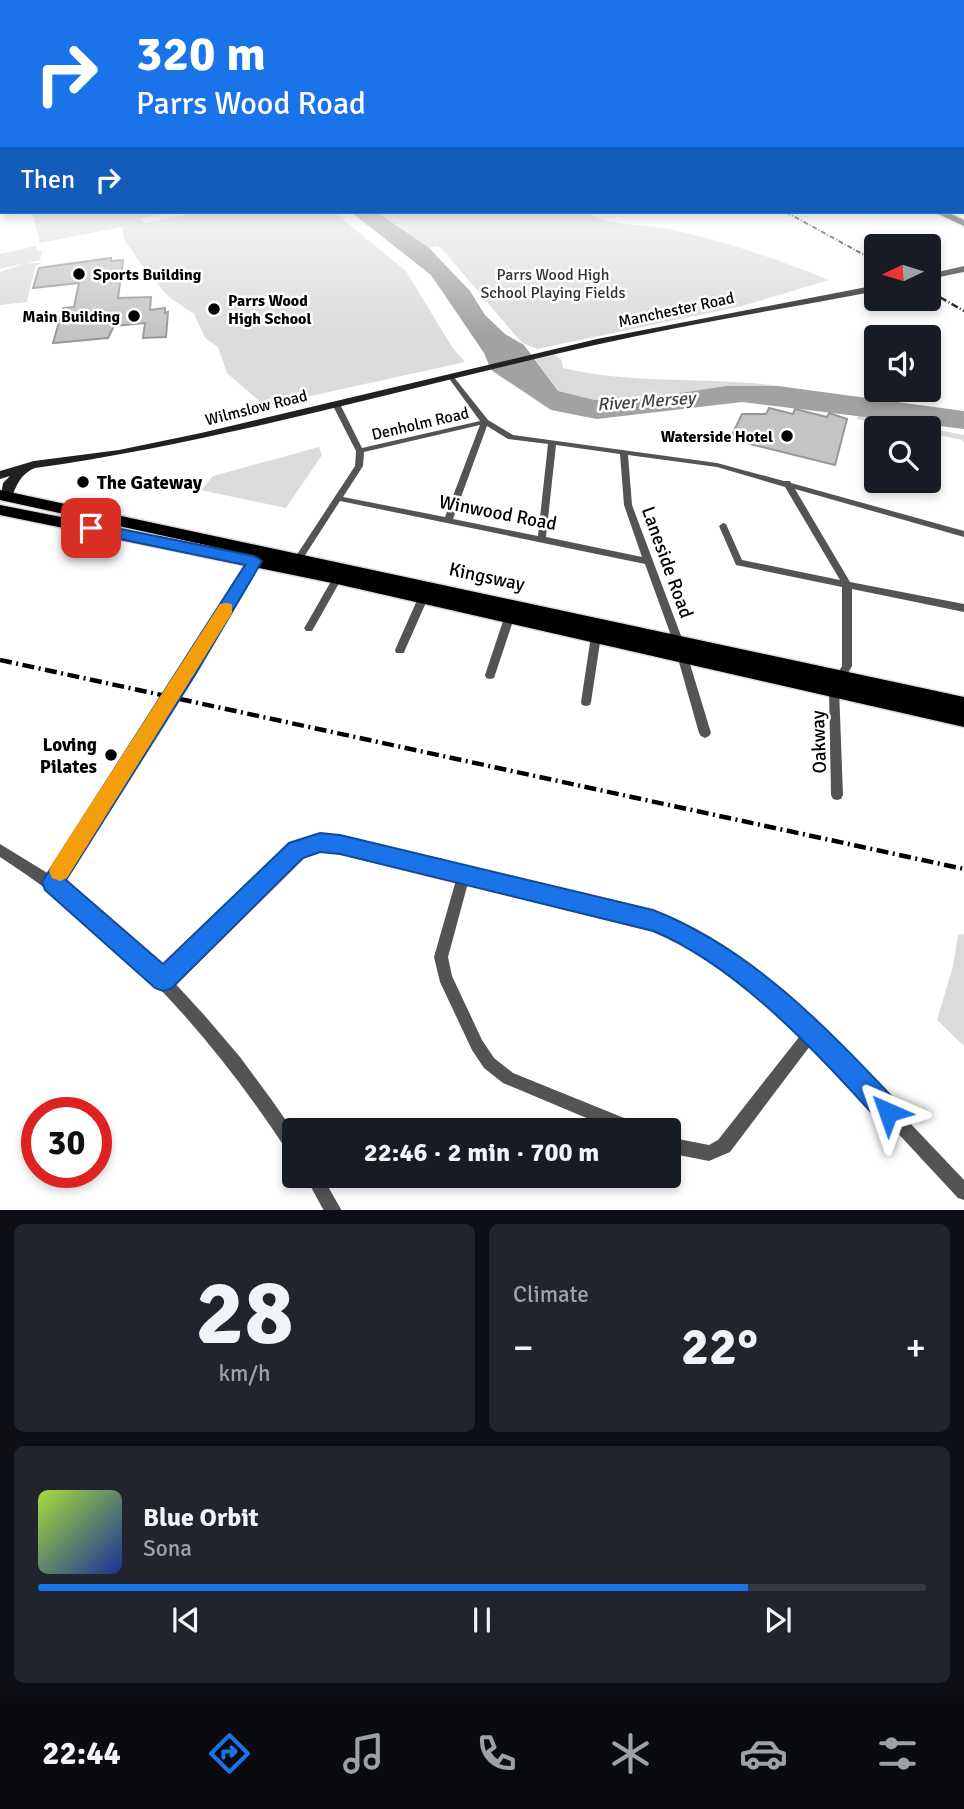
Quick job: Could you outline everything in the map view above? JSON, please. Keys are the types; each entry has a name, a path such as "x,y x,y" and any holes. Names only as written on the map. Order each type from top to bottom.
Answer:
{"highway":[{"name":"Kingsway","path":"2,500 299,558 680,648 838,682 964,705"},
{"name":"Kingsway","path":"2,500 254,561 509,618 596,636 680,648"},
{"name":"Kingsway","path":"838,682 964,719"}],"main road":[{"path":"942,274 964,269"},
{"name":"Manchester Road","path":"483,368 745,311 864,291"},
{"name":"Wilmslow Road","path":"0,467 34,465 169,444 483,368"},
{"path":"2,500 12,479 34,465"},
{"name":"Wilmslow Road","path":"0,475 34,465"}],"street":[{"path":"451,377 485,422 511,437 717,465 964,534"},
{"path":"299,558 341,499 359,467 360,451 337,404"},
{"path":"448,520 485,422"},
{"name":"Denholm Road","path":"360,451 485,422"},
{"path":"542,538 552,444"},
{"name":"Laneside Road","path":"624,454 628,505 680,648 705,733"},
{"path":"787,483 847,584"},
{"name":"Winwood Road","path":"341,499 648,561"},
{"path":"723,526 740,564 964,608"},
{"path":"52,882 189,670 254,561"},
{"path":"309,628 337,578"},
{"name":"Oakway","path":"837,795 838,682 847,666 849,635 847,584"},
{"path":"400,650 423,598"},
{"path":"490,674 509,618"},
{"path":"586,702 596,636"},
{"path":"163,980 296,850 320,842 653,920 680,931 711,949 813,1031 964,1192"},
{"path":"0,850 52,882 163,980 268,1105 282,1127"},
{"path":"463,877 441,957 445,977 477,1045 489,1063 508,1078 604,1118"},
{"path":"681,1148 709,1153 724,1146 813,1031"},
{"path":"320,1188 334,1210"}],"green space":[{"name":"Parrs Wood High School","path":"34,221 346,221 406,271 452,347 465,362 265,406 227,373 218,347 205,338 194,314 170,298 145,270 124,239 122,227 40,243"},
{"name":"Parrs Wood High School Playing Fields","path":"391,221 612,221 669,229 770,258 829,280 742,306 537,349 522,343 442,249 438,246 429,248"},
{"path":"36,246 37,251 42,251 40,260 0,269 0,254"},
{"path":"26,263 41,263 35,267 27,302 0,305 0,272"},
{"path":"554,354 562,361 563,368 617,377 778,386 726,386 640,399 595,400 558,391 535,359"},
{"path":"941,431 964,435 964,443 962,440 941,436"},
{"path":"319,447 322,455 286,508 201,490 213,476"},
{"path":"964,934 964,1046 937,1020 953,966 958,935"}],"water":[{"name":"River Mersey","path":"363,221 391,221 429,248 470,291 485,315 505,334 524,345 558,391 595,400 640,399 726,386 778,386 864,398 864,402 897,402 964,411 964,429 941,426 941,416 864,417 742,402 597,419 551,410 491,370 484,353 431,275"}],"building":[{"path":"111,258 111,261 123,260 118,298 151,297 150,310 165,308 165,313 168,312 166,337 143,338 145,323 114,326 108,338 53,343 63,308 74,307 79,283 33,288 39,268"},
{"name":"Waterside Hotel","path":"769,408 793,414 795,409 827,417 829,413 847,419 835,465 730,439 742,414 766,414"}],"railway":[{"path":"803,221 864,255"},
{"path":"942,298 964,311"},
{"path":"0,660 964,869"}],"slow traffic":[{"path":"60,871 226,608"}],"place":[{"name":"Sports Building","path":"79,274"},
{"name":"Parrs Wood High School","path":"214,309"},
{"name":"Main Building","path":"134,316"},
{"name":"Waterside Hotel","path":"787,436"},
{"name":"The Gateway","path":"83,482"},
{"name":"Loving Pilates","path":"111,755"}],"route":[{"path":"91,528 254,561 189,670 52,882 163,980 296,850 320,842 340,845 463,877 653,920 680,931 711,949 813,1031 888,1112"}]}
